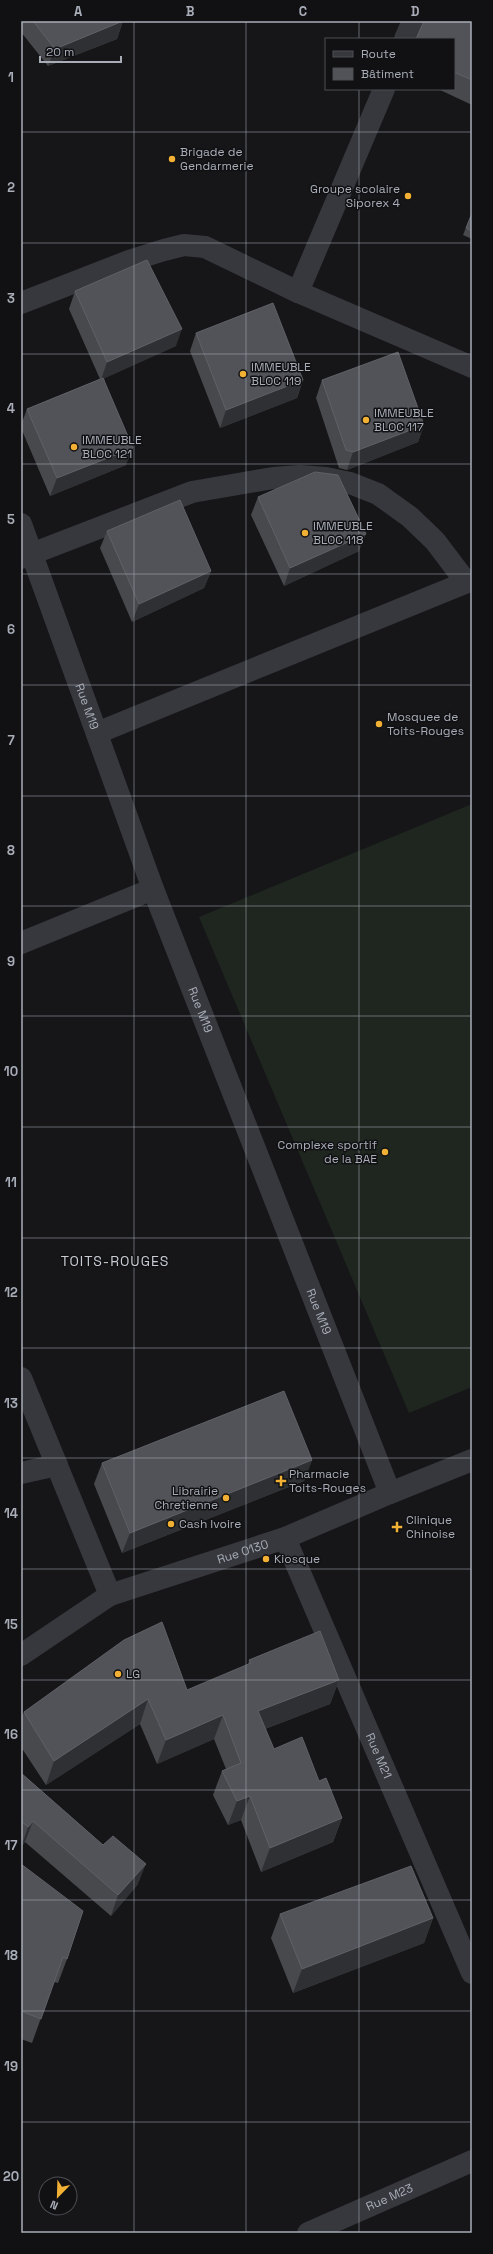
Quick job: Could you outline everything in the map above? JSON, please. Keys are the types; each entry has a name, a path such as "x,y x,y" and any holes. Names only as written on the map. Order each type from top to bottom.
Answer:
{"street":[{"path":"405,38 413,21"},
{"path":"298,292 384,90"},
{"path":"21,303 129,261 184,245 205,247 298,292 472,367"},
{"path":"27,555 192,492 273,478 300,476 326,478 350,483 378,494 410,517 434,541 469,581 97,733"},
{"name":"Rue M19","path":"21,524 27,555 97,733 153,889 390,1493"},
{"path":"21,943 153,889"},
{"path":"21,1378 110,1595"},
{"name":"Rue O130","path":"21,1655 110,1595 285,1538 472,1460"},
{"path":"21,1473 57,1466"},
{"name":"Rue M21","path":"285,1538 472,1973"},
{"name":"Rue M23","path":"308,2233 472,2162"}],"shaded area":[{"name":"Complexe sportif de la BAE","path":"472,804 472,1387 409,1413 199,917"}],"building":[{"path":"33,21 123,21 55,49"},
{"path":"424,21 472,21 472,80 455,72 455,38 416,38"},
{"path":"472,213 472,231 466,228"},
{"path":"147,260 182,329 107,362 75,291"},
{"name":"IMMEUBLE BLOC 119","path":"273,303 303,380 226,410 196,333"},
{"name":"IMMEUBLE BLOC 117","path":"398,352 424,425 353,452 346,450 322,380"},
{"name":"IMMEUBLE BLOC 121","path":"103,378 133,448 57,478 27,409"},
{"name":"IMMEUBLE BLOC 118","path":"315,472 338,475 366,534 290,568 258,497"},
{"path":"180,500 211,571 139,604 107,531"},
{"path":"284,1391 312,1460 130,1533 102,1463"},
{"path":"162,1622 187,1690 251,1663 249,1660 320,1631 339,1680 258,1711 274,1749 302,1737 319,1781 326,1778 342,1818 270,1848 250,1796 237,1801 222,1771 241,1763 223,1715 166,1740 148,1699 54,1761 24,1712 124,1640"},
{"path":"21,1773 103,1845 113,1836 146,1864 118,1895 33,1821 28,1827 21,1821"},
{"path":"21,1864 83,1911 67,1959 63,1957 41,2019 21,2011"},
{"path":"411,1866 433,1918 302,1969 280,1914"}],"place":[{"name":"Brigade de Gendarmerie","path":"172,159"},
{"name":"Groupe scolaire Siporex 4","path":"408,196"},
{"name":"IMMEUBLE BLOC 119","path":"243,374"},
{"name":"IMMEUBLE BLOC 117","path":"366,420"},
{"name":"IMMEUBLE BLOC 121","path":"74,447"},
{"name":"IMMEUBLE BLOC 118","path":"305,533"},
{"name":"Mosquee de Toits-Rouges","path":"379,724"},
{"name":"Complexe sportif de la BAE","path":"385,1152"},
{"name":"Pharmacie Toits-Rouges","path":"281,1481"},
{"name":"Librairie Chretienne","path":"226,1498"},
{"name":"Cash Ivoire","path":"171,1524"},
{"name":"Clinique Chinoise","path":"397,1527"},
{"name":"Kiosque","path":"266,1559"},
{"name":"LG","path":"118,1674"}],"district":[{"name":"TOITS-ROUGES","path":"115,1261"}]}
